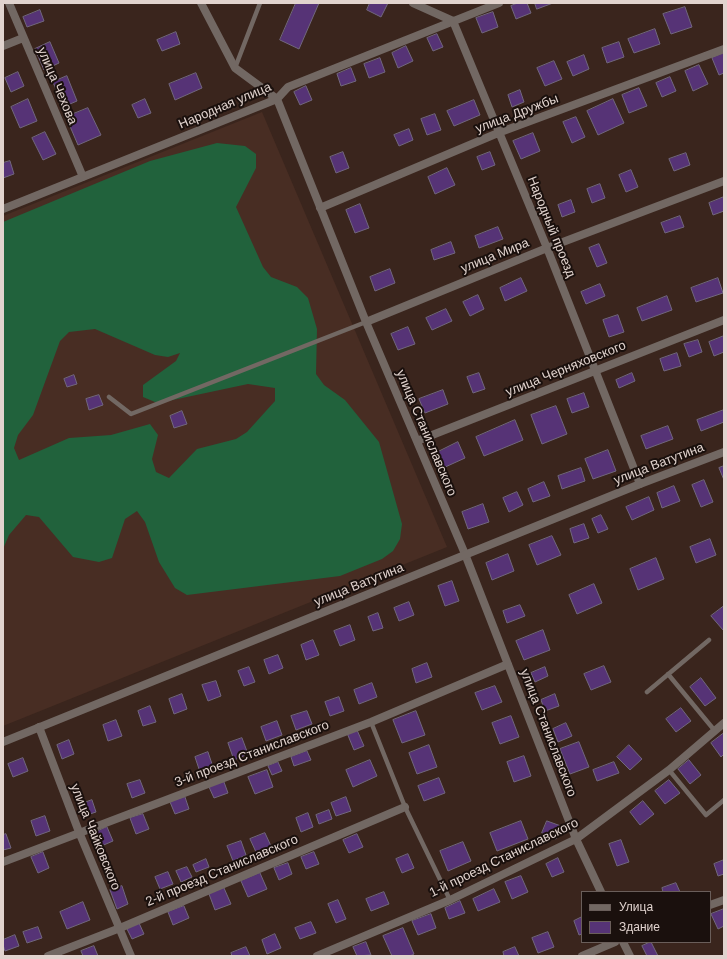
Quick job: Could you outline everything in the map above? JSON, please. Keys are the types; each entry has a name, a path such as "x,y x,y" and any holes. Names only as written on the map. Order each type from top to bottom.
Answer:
{"street":[{"name":"улица Чехова","path":"8,3 83,177"},
{"path":"200,3 235,68 277,99"},
{"path":"413,3 453,21"},
{"name":"Народная улица","path":"3,209 277,99 288,87 499,3"},
{"name":"Народный проезд","path":"453,21 498,133 547,248 640,484"},
{"path":"3,46 23,38"},
{"name":"улица Дружбы","path":"320,208 498,133 724,49"},
{"name":"улица Станиславского","path":"277,99 366,322 465,554 576,839 601,891"},
{"name":"улица Мира","path":"366,322 547,248 724,180"},
{"name":"улица Черняховского","path":"417,441 724,320"},
{"name":"улица Ватутина","path":"3,742 465,554 724,452"},
{"name":"3-й проезд Станиславского","path":"3,862 371,722 508,664"},
{"name":"1-й проезд Станиславского","path":"317,956 450,900 576,839 669,770 724,723"},
{"name":"улица Чайковского","path":"39,727 79,832 131,956"},
{"name":"2-й проезд Станиславского","path":"48,956 120,928 405,807"},
{"path":"711,905 724,900"},
{"path":"582,956 613,943"},
{"path":"624,943 630,956"}],"lane":[{"path":"235,68 260,3"},
{"path":"109,397 131,414 366,322"},
{"path":"647,692 709,640"},
{"path":"668,674 715,731"},
{"path":"371,722 405,807 450,900"},
{"path":"669,770 706,815 724,800"}],"shaded area":[{"path":"262,112 447,547 3,726 3,216"}],"green space":[{"path":"217,143 245,146 256,154 256,168 236,207 263,267 271,277 297,287 308,298 317,329 316,374 324,385 345,400 379,442 402,524 400,539 393,551 382,559 340,576 187,595 175,588 159,562 145,522 137,511 125,519 112,558 99,562 73,557 39,517 26,515 9,535 3,549 3,222 150,161","holes":["95,329 155,355 168,357 180,353 176,361 143,385 143,397 155,402 168,401 248,384 275,388 275,401 247,432 236,439 197,449 169,478 156,472 152,459 158,435 150,424 111,435 69,438 19,460 14,448 18,435 33,415 60,341 69,332"]}],"building":[{"path":"296,3 319,3 299,49 280,40"},
{"path":"370,3 388,3 381,17 367,10"},
{"path":"518,3 527,3 531,13 516,19 511,6"},
{"path":"535,3 553,3 537,9"},
{"path":"685,7 692,27 671,34 663,14"},
{"path":"40,10 44,21 27,27 23,17"},
{"path":"493,12 498,27 482,33 476,18"},
{"path":"655,29 660,44 634,53 628,39"},
{"path":"176,32 180,44 162,51 157,40"},
{"path":"437,34 443,47 433,51 427,38"},
{"path":"50,42 59,63 44,70 35,49"},
{"path":"619,42 624,57 607,63 602,48"},
{"path":"406,46 413,61 398,68 392,53"},
{"path":"724,53 724,73 719,75 712,58"},
{"path":"584,55 589,69 573,76 567,62"},
{"path":"380,58 385,72 369,78 364,64"},
{"path":"554,61 562,79 545,86 537,68"},
{"path":"699,65 708,84 693,91 685,71"},
{"path":"351,68 356,81 341,86 337,74"},
{"path":"18,72 24,86 11,92 5,78"},
{"path":"196,73 202,88 175,100 169,84"},
{"path":"67,76 77,101 63,107 53,82"},
{"path":"670,77 676,91 662,97 656,83"},
{"path":"306,86 312,100 300,105 294,92"},
{"path":"639,88 647,106 629,113 622,95"},
{"path":"520,90 524,102 512,107 508,95"},
{"path":"28,99 37,121 20,128 11,107"},
{"path":"145,99 151,113 138,118 132,105"},
{"path":"613,99 624,123 598,135 587,111"},
{"path":"474,100 480,115 454,126 447,111"},
{"path":"88,108 101,135 78,145 66,117"},
{"path":"435,114 441,130 427,135 421,119"},
{"path":"576,117 585,137 572,143 563,122"},
{"path":"409,129 413,140 399,146 394,135"},
{"path":"45,132 56,154 43,160 32,138"},
{"path":"533,133 540,151 521,159 513,141"},
{"path":"343,152 349,168 336,173 330,157"},
{"path":"490,152 495,165 482,170 477,157"},
{"path":"686,153 690,165 674,171 669,159"},
{"path":"10,161 14,174 3,178 3,163"},
{"path":"447,168 455,185 435,194 428,177"},
{"path":"631,170 638,187 626,192 619,175"},
{"path":"600,184 605,198 592,203 587,189"},
{"path":"724,197 724,211 713,215 709,203"},
{"path":"571,200 575,212 562,217 558,205"},
{"path":"360,204 369,228 355,233 346,210"},
{"path":"680,216 684,227 665,233 661,223"},
{"path":"498,227 503,239 479,248 475,236"},
{"path":"451,242 455,253 434,260 431,250"},
{"path":"599,244 607,263 597,267 589,248"},
{"path":"390,269 395,283 375,291 370,277"},
{"path":"521,278 527,291 505,301 500,288"},
{"path":"718,278 723,293 696,302 691,288"},
{"path":"600,284 605,296 586,304 581,292"},
{"path":"478,295 484,309 470,316 463,302"},
{"path":"667,296 672,310 642,321 637,308"},
{"path":"446,309 452,321 432,330 426,318"},
{"path":"618,315 624,332 609,337 603,320"},
{"path":"408,327 415,344 398,350 391,334"},
{"path":"724,336 724,352 714,356 709,342"},
{"path":"698,340 702,352 689,357 684,344"},
{"path":"677,353 681,366 664,371 660,359"},
{"path":"479,373 485,389 473,393 467,377"},
{"path":"632,373 635,381 619,388 616,380"},
{"path":"74,375 77,384 67,387 64,379"},
{"path":"443,390 448,404 425,413 419,399"},
{"path":"584,393 589,407 572,413 567,399"},
{"path":"99,395 103,405 89,410 86,399"},
{"path":"556,406 567,434 542,444 531,415"},
{"path":"724,410 724,422 701,431 697,420"},
{"path":"182,411 187,424 174,428 170,416"},
{"path":"515,420 523,440 484,456 476,437"},
{"path":"668,426 673,439 646,449 641,436"},
{"path":"458,442 465,458 443,468 436,453"},
{"path":"608,450 616,471 593,479 585,459"},
{"path":"724,466 724,480 719,468"},
{"path":"581,468 585,481 562,489 558,476"},
{"path":"704,480 713,502 701,507 692,485"},
{"path":"544,482 550,496 533,502 528,489"},
{"path":"674,486 680,501 662,508 657,493"},
{"path":"517,492 523,505 509,512 503,498"},
{"path":"649,497 654,510 632,520 626,507"},
{"path":"483,504 489,522 468,529 462,512"},
{"path":"601,515 608,529 598,533 592,519"},
{"path":"584,524 589,538 574,543 570,529"},
{"path":"552,536 561,555 537,565 529,545"},
{"path":"710,539 716,555 696,563 690,547"},
{"path":"508,554 514,571 492,580 486,563"},
{"path":"656,558 664,579 638,590 630,569"},
{"path":"452,581 459,601 445,606 438,586"},
{"path":"594,584 602,603 577,614 569,595"},
{"path":"409,602 414,615 399,621 394,608"},
{"path":"520,605 525,616 507,623 503,611"},
{"path":"724,606 724,629 723,630 711,616"},
{"path":"378,613 383,628 373,631 368,617"},
{"path":"350,625 355,640 340,646 334,631"},
{"path":"543,630 550,650 524,660 516,641"},
{"path":"313,640 319,655 306,660 301,645"},
{"path":"278,655 283,668 269,674 264,660"},
{"path":"427,663 432,677 416,683 412,669"},
{"path":"604,666 611,682 591,690 584,674"},
{"path":"249,667 255,682 244,686 238,671"},
{"path":"545,667 548,676 535,682 531,673"},
{"path":"701,678 716,698 705,706 690,687"},
{"path":"216,681 221,696 208,701 202,685"},
{"path":"372,683 377,697 359,704 354,690"},
{"path":"495,686 502,702 482,710 475,693"},
{"path":"182,694 187,709 174,714 169,699"},
{"path":"555,694 559,706 545,711 541,700"},
{"path":"339,697 344,711 330,716 325,702"},
{"path":"150,706 156,722 143,726 138,711"},
{"path":"681,708 691,721 676,732 666,719"},
{"path":"307,711 312,724 296,730 291,716"},
{"path":"416,711 425,735 402,743 393,720"},
{"path":"511,716 519,737 500,744 492,723"},
{"path":"116,720 122,736 108,741 103,725"},
{"path":"277,721 282,735 266,741 261,727"},
{"path":"566,723 572,736 558,742 553,729"},
{"path":"357,730 364,746 354,750 347,733"},
{"path":"724,733 724,754 721,757 711,743"},
{"path":"242,738 248,754 234,760 228,743"},
{"path":"69,740 74,754 62,759 57,745"},
{"path":"579,742 589,767 570,774 560,749"},
{"path":"429,745 437,767 417,774 409,753"},
{"path":"629,745 642,759 630,770 617,757"},
{"path":"307,751 311,760 294,766 291,757"},
{"path":"208,752 213,767 200,772 195,757"},
{"path":"524,756 531,776 514,782 507,762"},
{"path":"23,758 28,771 13,777 8,764"},
{"path":"370,760 377,776 353,787 346,770"},
{"path":"689,760 701,775 690,784 678,769"},
{"path":"278,762 282,771 272,775 268,766"},
{"path":"614,762 619,773 597,781 593,770"},
{"path":"267,770 273,787 255,794 248,777"},
{"path":"439,778 445,793 424,801 418,786"},
{"path":"140,780 145,793 132,798 127,784"},
{"path":"669,780 680,793 665,804 655,791"},
{"path":"224,782 228,793 214,798 209,787"},
{"path":"185,797 189,809 175,814 170,802"},
{"path":"346,797 351,811 336,816 331,803"},
{"path":"92,800 96,812 84,816 79,805"},
{"path":"643,801 654,814 640,825 630,812"},
{"path":"329,810 332,819 319,824 316,815"},
{"path":"308,813 313,827 301,832 296,818"},
{"path":"143,814 149,829 136,834 130,818"},
{"path":"45,816 50,831 36,836 31,821"},
{"path":"521,821 528,839 497,851 490,833"},
{"path":"547,821 561,826 556,839 542,833"},
{"path":"107,827 113,841 99,847 94,833"},
{"path":"265,833 271,846 256,852 250,839"},
{"path":"6,834 11,848 3,850 3,835"},
{"path":"357,834 363,847 349,853 343,840"},
{"path":"621,840 629,862 617,866 609,844"},
{"path":"241,841 246,855 233,861 227,846"},
{"path":"463,842 471,861 448,871 440,851"},
{"path":"43,852 49,868 38,873 31,857"},
{"path":"314,852 319,864 306,869 301,857"},
{"path":"408,854 414,868 402,873 396,859"},
{"path":"558,858 564,872 552,877 546,864"},
{"path":"206,859 209,867 196,872 193,865"},
{"path":"724,860 724,874 718,876 714,864"},
{"path":"288,863 292,874 279,880 274,868"},
{"path":"187,867 192,877 181,882 176,871"},
{"path":"168,872 173,884 160,889 155,877"},
{"path":"260,873 267,889 248,897 241,881"},
{"path":"521,876 528,892 512,899 505,882"},
{"path":"676,883 680,891 663,891 662,888"},
{"path":"122,886 128,904 117,909 110,890"},
{"path":"224,888 231,904 215,910 209,894"},
{"path":"494,889 500,902 478,911 473,899"},
{"path":"384,892 389,904 371,911 366,899"},
{"path":"338,900 346,919 336,923 328,904"},
{"path":"460,901 465,913 449,919 445,908"},
{"path":"83,902 90,920 67,929 60,912"},
{"path":"184,906 189,918 173,925 168,912"},
{"path":"724,909 724,926 718,929 711,914"},
{"path":"431,914 436,928 418,935 412,921"},
{"path":"581,918 581,934 579,935 574,921"},
{"path":"311,922 316,933 300,939 295,928"},
{"path":"139,923 144,934 132,939 127,929"},
{"path":"38,927 42,938 27,943 23,932"},
{"path":"403,928 414,954 410,956 392,956 383,936"},
{"path":"548,932 554,947 538,953 532,938"},
{"path":"275,934 281,948 267,954 262,940"},
{"path":"15,935 19,946 5,951 3,940"},
{"path":"366,942 371,955 357,956 353,947"},
{"path":"652,943 658,956 647,956 642,946"},
{"path":"94,946 98,956 83,956 81,951"},
{"path":"246,947 250,956 232,956 231,953"},
{"path":"515,947 519,956 504,956 503,952"}]}
